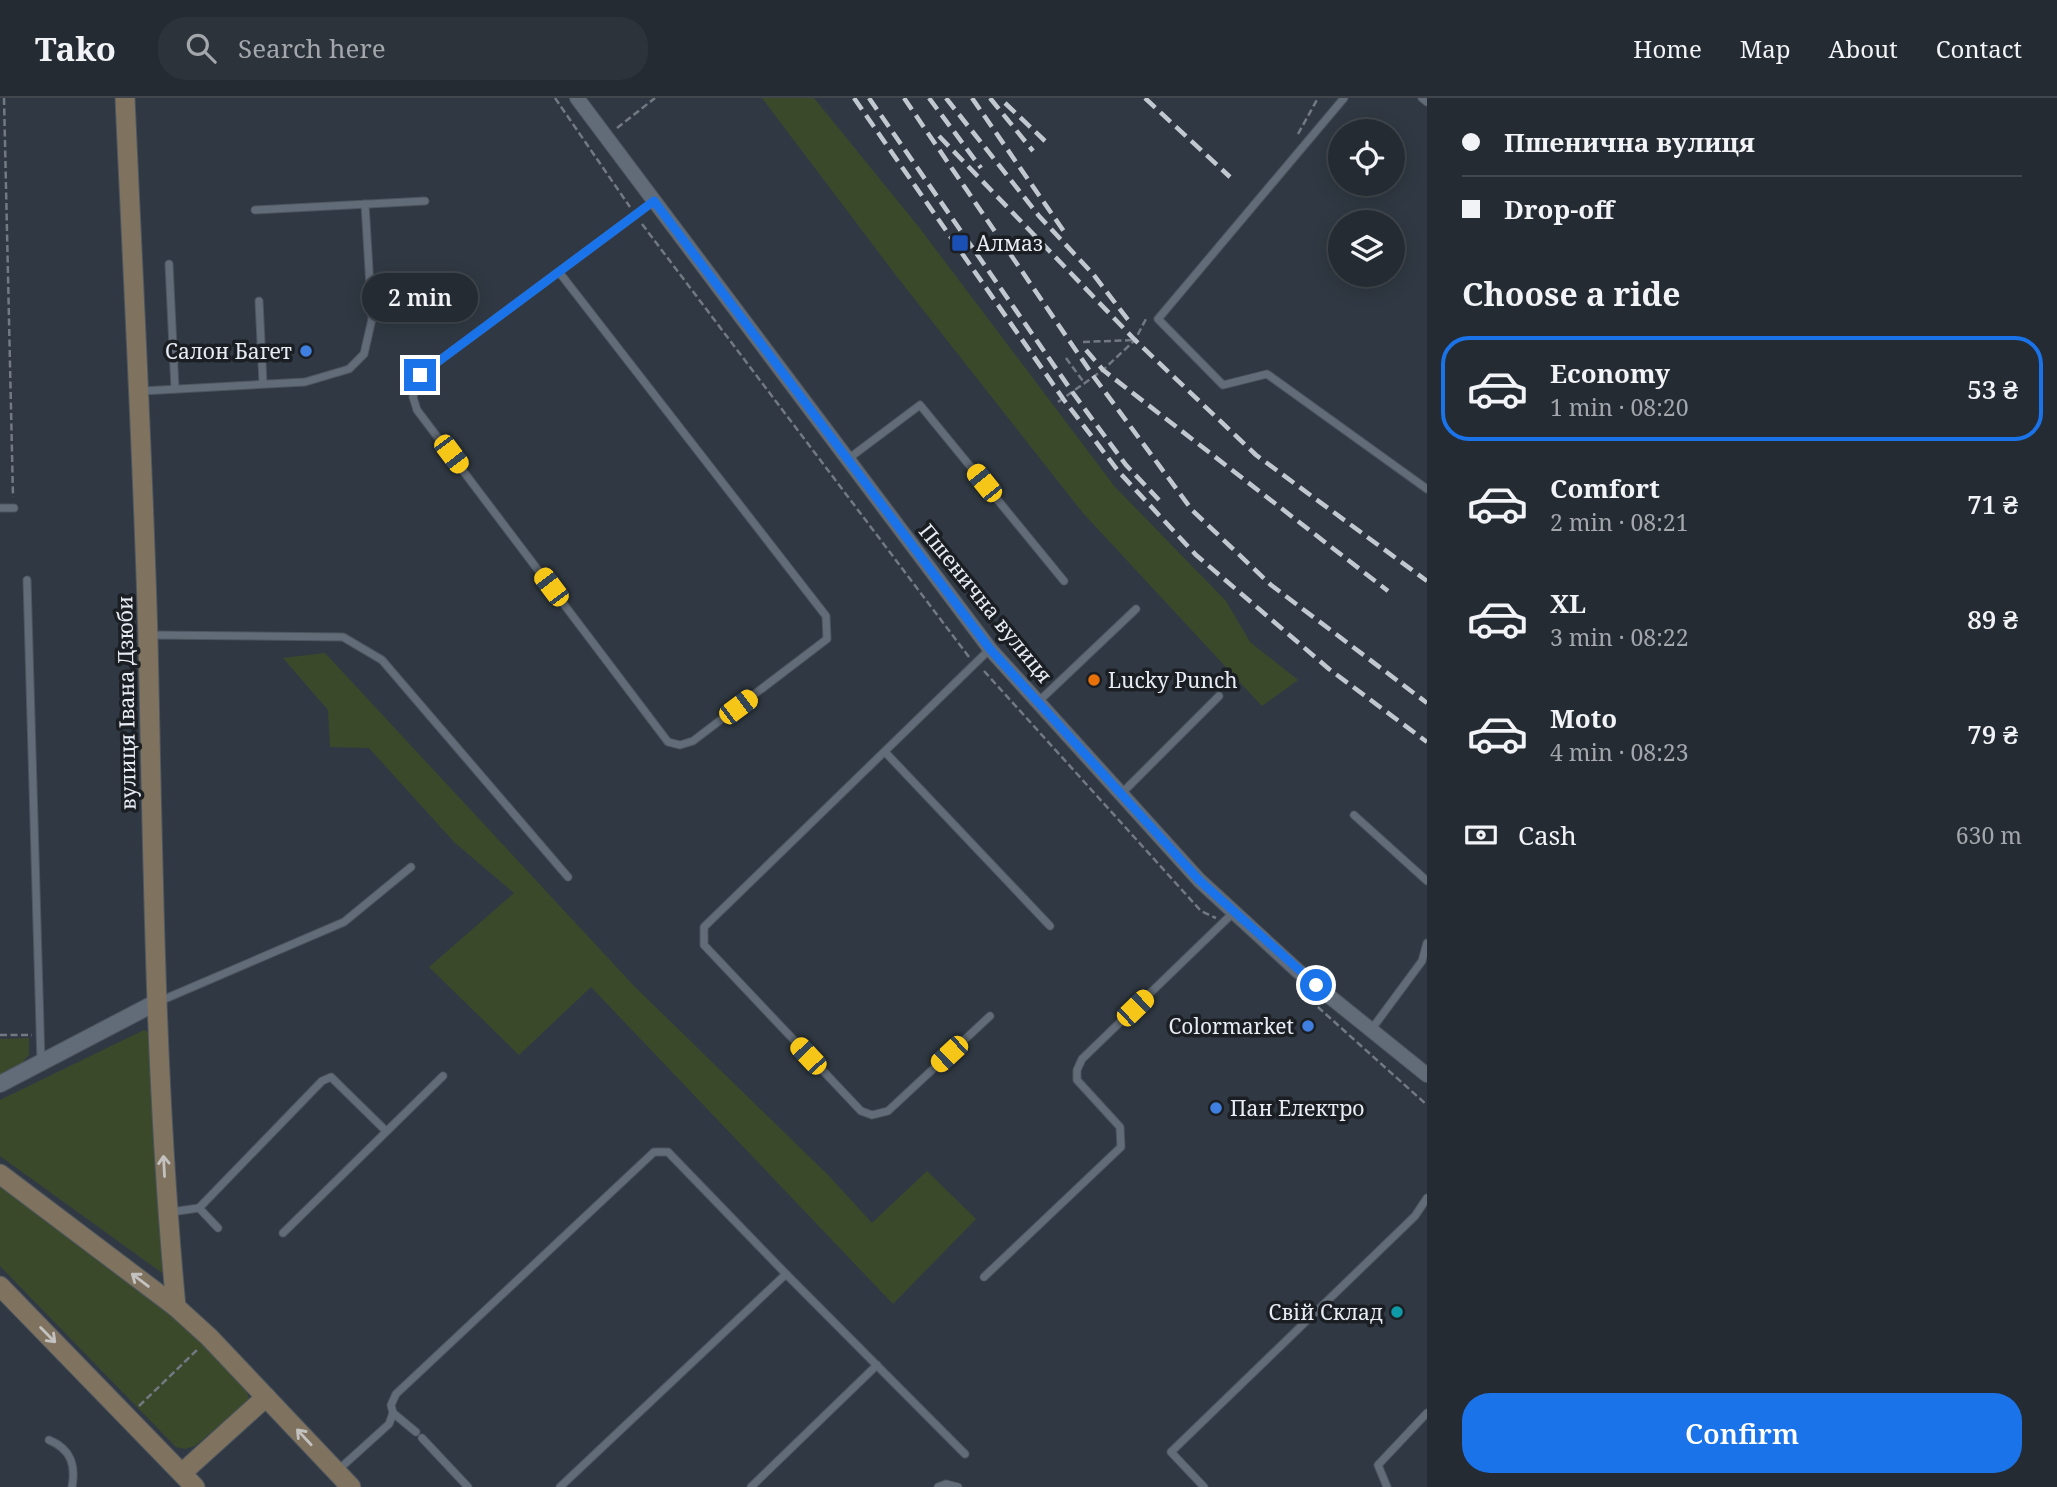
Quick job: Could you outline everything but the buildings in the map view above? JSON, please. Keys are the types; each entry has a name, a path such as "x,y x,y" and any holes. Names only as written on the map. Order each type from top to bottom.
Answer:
{"main road":[{"name":"вулиця Івана Дзюби","path":"125,98 148,635 155,1003 167,1213 176,1307"},
{"path":"0,1174 176,1307 209,1337 351,1487"},
{"path":"0,1286 129,1416 188,1480 266,1397"}],"street":[{"name":"Пшенична вулиця","path":"577,98 990,649 1199,880 1298,971 1427,1075"},
{"path":"0,1084 155,1003"}],"lane":[{"path":"1344,98 1158,319 1223,385 1268,374 1427,489"},
{"path":"1422,98 1427,102"},
{"path":"256,210 425,201"},
{"path":"559,272 826,616 827,639 693,741 680,745 668,742 417,410 414,397 420,375 654,201"},
{"path":"138,391 305,382 333,376 349,369 363,354 369,340 372,318 365,204"},
{"path":"169,264 175,389"},
{"path":"259,301 263,383"},
{"path":"847,459 920,405 1064,581"},
{"path":"0,508 14,508"},
{"path":"27,580 41,1063"},
{"path":"1038,702 1136,609"},
{"path":"148,635 343,637 362,647 382,660 568,877"},
{"path":"990,649 704,927 704,945 861,1111 872,1115 888,1111 990,1016"},
{"path":"1121,793 1219,696"},
{"path":"886,752 1050,926"},
{"path":"1354,815 1427,881"},
{"path":"155,1003 344,922 411,867"},
{"path":"984,1277 1121,1147 1120,1128 1077,1080 1077,1070 1082,1059 1234,912"},
{"path":"1371,1030 1422,961 1427,943"},
{"path":"283,1233 443,1076"},
{"path":"167,1213 199,1208 322,1081 331,1077 386,1131"},
{"path":"468,1487 419,1435 393,1413 391,1405 396,1394 654,1152 668,1152 965,1454"},
{"path":"1204,1487 1171,1452 1415,1216 1427,1198"},
{"path":"199,1208 218,1228"},
{"path":"560,1487 786,1274"},
{"path":"751,1487 877,1365"},
{"path":"336,1471 388,1424 393,1413"},
{"path":"1387,1487 1378,1465 1427,1413"},
{"path":"49,1440 65,1449 71,1458 74,1470 72,1487"},
{"path":"938,1487 946,1484 958,1487"}],"path":[{"path":"4,98 14,508"},
{"path":"606,137 655,98"},
{"path":"1083,342 1135,340"},
{"path":"1066,358 1085,384"},
{"path":"1058,402 1064,400"},
{"path":"0,1035 39,1034"},
{"path":"129,1416 209,1337"}],"green space":[{"path":"762,98 814,98 918,226 1115,487 1226,601 1250,642 1298,680 1262,706 1083,513 898,278"},
{"path":"325,653 634,986 828,1175 872,1223 927,1171 976,1219 893,1304 591,987 519,1055 429,967 514,893 455,843 369,748 330,747 328,710 283,658"},
{"path":"144,1030 151,1034 165,1275 0,1156 0,1100"},
{"path":"29,1038 29,1055 20,1065 0,1075 0,1039"},
{"path":"0,1182 205,1341 247,1392 249,1398 246,1403 195,1446 185,1449 176,1447 0,1266"}],"railway":[{"path":"854,98 1064,400 1119,472 1196,555 1329,669 1427,742"},
{"path":"869,98 1073,393 1126,465 1159,500"},
{"path":"904,98 1094,377 1192,510 1271,585 1427,703"},
{"path":"929,98 981,168"},
{"path":"946,98 1039,216 1093,274 1132,325"},
{"path":"972,98 1065,233"},
{"path":"990,98 1033,151"},
{"path":"1145,98 1230,177"},
{"path":"1005,103 1045,141"},
{"path":"939,136 1135,340 1256,455 1427,581"},
{"path":"1086,350 1103,370 1388,591"}],"place":[{"name":"Алмаз","path":"960,243"},
{"name":"Салон Багет","path":"306,351"},
{"name":"Lucky Punch","path":"1094,680"},
{"name":"Colormarket","path":"1308,1026"},
{"name":"Пан Електро","path":"1216,1108"},
{"name":"Свій Склад","path":"1397,1312"}],"route":[{"path":"420,375 654,201 990,649 1199,880 1316,985"}]}
